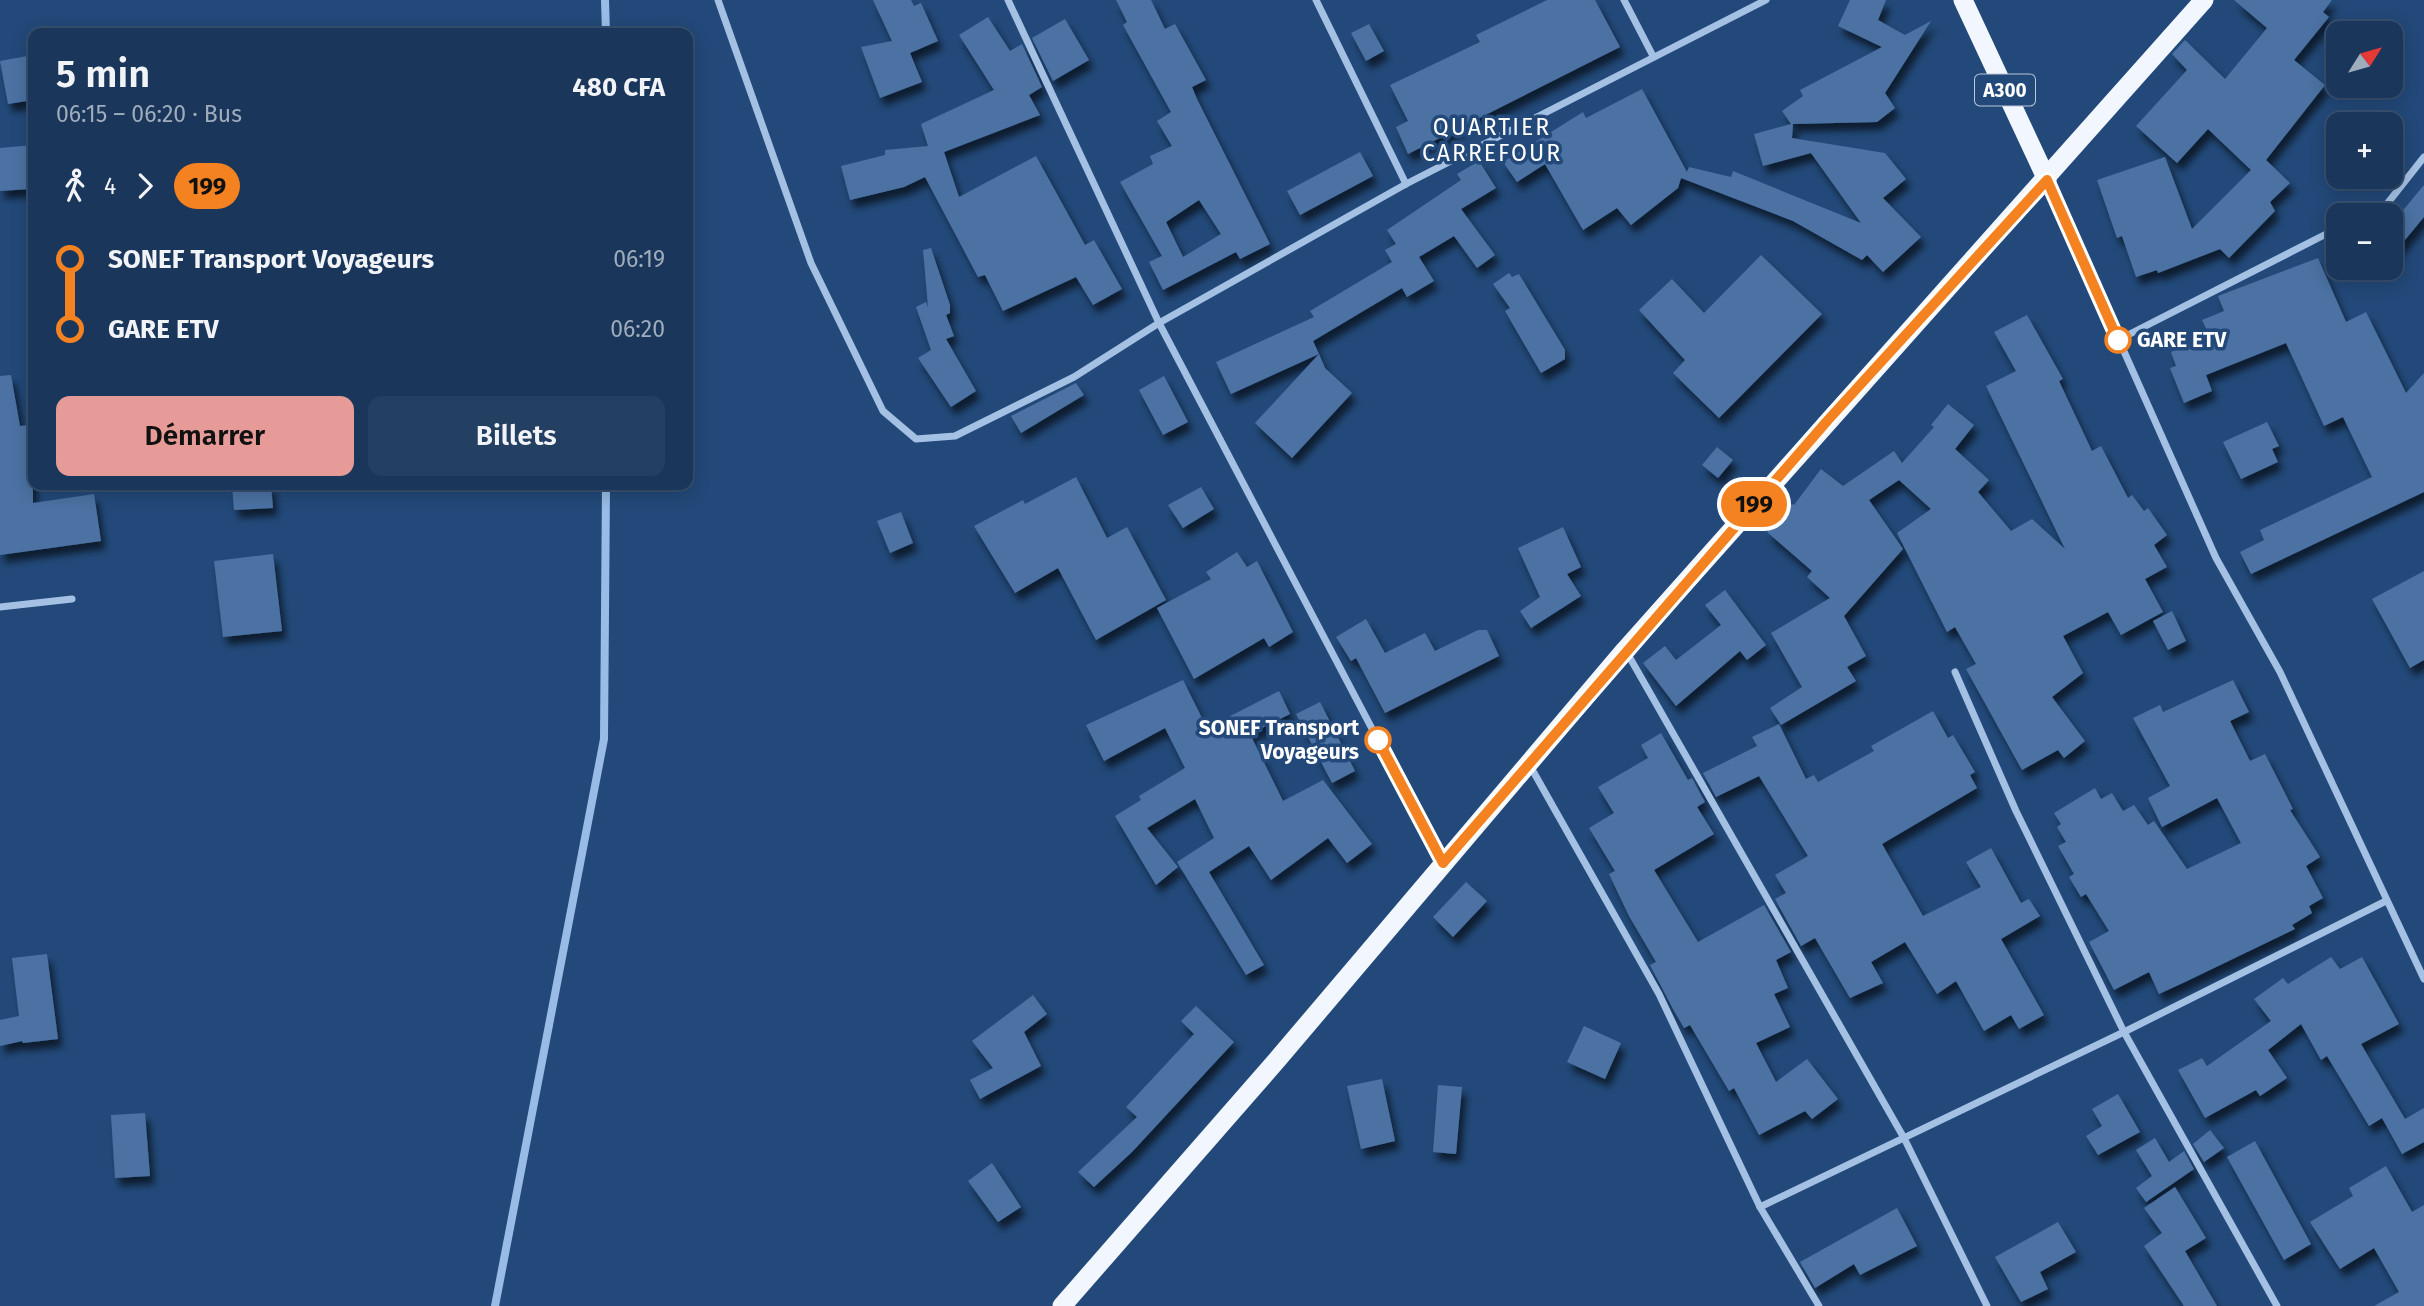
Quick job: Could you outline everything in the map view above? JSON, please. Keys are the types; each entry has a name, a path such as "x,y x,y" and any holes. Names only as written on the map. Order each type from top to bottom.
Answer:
{"highway":[{"name":"A300","path":"1963,0 2047,180"},
{"path":"1062,1306 1277,1060 1625,650 1837,410 2047,180 2204,0"}],"street":[{"path":"718,0 811,263 883,411 916,439 956,436 1074,377 1159,323 1406,184 1766,0"},
{"path":"1008,0 1159,323 1443,863"},
{"path":"1316,0 1406,184"},
{"path":"1624,0 1653,56"},
{"path":"2388,203 2424,157"},
{"path":"2047,180 2216,558 2280,672 2424,979"},
{"path":"2118,340 2326,234"},
{"path":"0,607 72,599"},
{"path":"1625,650 1904,1138 1987,1306"},
{"path":"1955,672 2016,811 2124,1032 2277,1306"},
{"path":"1528,764 1659,993 1760,1207 1819,1306"},
{"path":"1760,1207 2124,1032 2386,901"}],"building":[{"path":"873,0 911,0 914,6 921,3 938,41 910,53 922,82 880,98 861,47 892,41"},
{"path":"1116,0 1151,0 1165,29 1175,24 1206,80 1192,87 1197,99 1270,244 1240,259 1236,252 1163,290 1149,262 1162,256 1120,182 1153,164 1150,156 1172,146 1157,121 1171,112 1123,25 1127,22","holes":["1199,200 1221,234 1183,257 1166,222"]},
{"path":"1547,0 1595,0 1620,47 1408,154 1396,127 1408,121 1390,85 1480,42 1476,35"},
{"path":"1850,0 1886,0 1878,20 1905,35 1931,21 1885,93 1895,108 1877,122 1793,124 1792,138 1885,153 1906,179 1883,198 1921,237 1883,272 1867,255 1862,260 1793,221 1681,178 1678,188 1631,225 1617,208 1583,230 1545,164 1517,182 1503,162 1583,112 1586,118 1642,89 1687,172 1689,167 1731,177 1733,171 1861,223 1811,153 1763,166 1754,134 1791,124 1782,111 1803,96 1800,90 1882,47 1838,26"},
{"path":"2234,0 2332,0 2323,12 2329,17 2294,60 2325,85 2266,160 2290,183 2270,202 2275,211 2229,258 2220,249 2158,273 2157,270 2136,277 2122,236 2117,238 2097,180 2165,157 2192,229 2251,170 2208,129 2177,163 2136,126 2187,70 2172,54 2185,40 2225,79 2267,28"},
{"path":"988,17 1010,51 1022,44 1042,87 1029,95 1040,115 944,152 959,197 1036,156 1085,245 1094,240 1122,289 1093,305 1076,277 1003,311 985,275 978,277 925,177 904,187 850,200 841,166 885,155 885,150 928,146 921,124 994,90 959,35"},
{"path":"1065,19 1089,60 1053,81 1032,38"},
{"path":"1369,24 1384,51 1366,61 1351,33"},
{"path":"28,56 28,101 8,104 0,61"},
{"path":"28,145 28,189 0,191 0,148"},
{"path":"1360,152 1373,176 1300,215 1287,191"},
{"path":"1479,161 1496,188 1461,209 1495,255 1477,268 1454,236 1419,257 1434,281 1407,297 1402,288 1313,341 1319,354 1231,394 1216,362 1314,317 1310,311 1392,262 1385,250 1396,244 1387,230 1461,180 1457,174"},
{"path":"2424,185 2424,217 2403,242 2403,210"},
{"path":"931,248 950,305 950,313 946,315 954,336 946,339 976,391 951,407 918,358 931,350 916,307 926,302 928,307 923,250"},
{"path":"1761,255 1822,314 1719,418 1673,373 1685,360 1639,310 1672,279 1704,313"},
{"path":"2318,258 2346,322 2366,312 2406,393 2424,373 2424,492 2251,574 2240,552 2264,540 2260,530 2372,477 2343,417 2324,426 2286,343 2206,375 2212,391 2184,403 2170,368 2176,366 2171,352 2209,335 2202,320 2224,311 2218,296"},
{"path":"1509,273 1512,277 1519,274 1565,350 1565,359 1541,373 1505,311 1510,308 1493,284"},
{"path":"2027,315 2063,379 2059,381 2092,451 2101,446 2128,498 2132,495 2144,511 2148,508 2167,535 2154,545 2167,567 2145,579 2163,612 2121,635 2108,612 2063,636 2083,673 2052,697 2085,741 2064,758 2058,750 2022,770 1966,669 1976,664 1955,627 1947,632 1897,533 1931,509 1899,480 1869,500 1903,549 1844,616 1866,656 1847,667 1856,681 1781,725 1770,708 1802,687 1771,633 1830,598 1807,577 1812,571 1767,532 1792,504 1794,505 1821,469 1843,486 1894,451 1902,463 1934,427 1931,425 1948,404 1974,425 1955,449 1989,480 1978,492 2011,531 2032,519 2065,549 1986,386 2016,371 1994,332"},
{"path":"1319,354 1325,368 1352,393 1292,458 1255,423"},
{"path":"11,375 20,426 28,425 28,490 33,490 33,503 94,494 101,541 0,555 0,376"},
{"path":"1164,376 1188,422 1163,435 1139,390"},
{"path":"1076,383 1084,395 1021,433 1011,416"},
{"path":"2267,422 2279,446 2272,449 2278,462 2241,479 2223,442"},
{"path":"1717,447 1733,460 1718,478 1702,465"},
{"path":"1076,477 1107,538 1127,527 1166,600 1096,640 1058,568 1015,593 974,526 1023,500 1025,504"},
{"path":"1201,487 1214,509 1183,528 1168,505"},
{"path":"232,490 271,490 273,508 234,510"},
{"path":"901,512 913,543 890,553 877,521"},
{"path":"1563,527 1581,567 1567,574 1581,596 1531,628 1520,611 1540,597 1518,548"},
{"path":"1237,552 1247,567 1257,561 1293,632 1269,647 1264,638 1194,679 1157,608 1211,579 1206,572"},
{"path":"273,554 282,631 223,637 214,561"},
{"path":"2424,571 2424,660 2410,668 2372,599"},
{"path":"1725,590 1766,645 1747,660 1740,651 1676,706 1643,663 1665,646 1676,660 1721,625 1705,605"},
{"path":"2172,611 2186,641 2168,650 2153,621"},
{"path":"1366,619 1385,653 1425,633 1435,651 1478,630 1487,630 1499,656 1385,713 1356,658 1351,661 1336,637"},
{"path":"1183,680 1207,728 1279,691 1290,714 1250,734 1283,801 1323,780 1372,844 1347,863 1328,838 1271,880 1249,846 1209,872 1264,965 1246,975 1177,862 1214,838 1195,799 1147,828 1178,867 1156,885 1115,816 1141,800 1139,796 1185,768 1165,728 1104,761 1086,725"},
{"path":"2233,680 2249,712 2230,721 2250,761 2265,754 2293,809 2290,810 2320,857 2306,866 2323,898 2309,906 2312,913 2292,925 2295,929 2159,994 2149,972 2114,990 2089,942 2109,931 2086,894 2081,897 2069,877 2074,874 2058,846 2066,842 2057,827 2061,824 2054,813 2095,788 2101,799 2112,793 2123,811 2134,805 2148,825 2154,821 2187,869 2241,843 2217,798 2162,827 2148,798 2170,786 2133,718 2160,705 2163,712"},
{"path":"1320,702 1355,771 1332,783 1296,714"},
{"path":"1933,711 1948,738 1953,735 1975,772 1970,775 1977,788 1882,844 1923,916 1981,887 1966,862 1991,848 2021,903 2029,899 2040,916 2001,939 2044,1015 2019,1029 2011,1015 1984,1031 1956,981 1937,994 1905,942 1871,962 1883,983 1850,998 1815,938 1801,946 1775,899 1786,893 1775,875 1808,856 1759,776 1716,797 1703,773 1757,746 1752,737 1779,724 1806,779 1814,775 1818,782 1874,751 1871,746"},
{"path":"1661,733 1688,780 1692,778 1705,802 1697,807 1714,834 1654,870 1698,942 1764,905 1791,952 1776,960 1788,988 1774,994 1790,1027 1756,1043 1776,1082 1807,1059 1838,1099 1812,1119 1805,1111 1759,1135 1734,1088 1729,1091 1690,1025 1684,1028 1673,1009 1650,965 1656,962 1629,916 1609,874 1615,871 1589,828 1614,813 1598,787 1648,758 1641,745"},
{"path":"1466,882 1487,901 1453,937 1433,917"},
{"path":"47,954 58,1039 22,1041 0,1046 0,1020 19,1016 12,958"},
{"path":"2331,957 2340,969 2362,957 2399,1024 2361,1044 2405,1119 2424,1108 2424,1142 2402,1154 2382,1118 2369,1126 2327,1056 2321,1060 2301,1024 2268,1050 2287,1078 2260,1096 2256,1090 2205,1118 2178,1070 2202,1058 2207,1066 2271,1021 2254,999 2283,978 2288,984"},
{"path":"1033,995 1047,1014 1024,1032 1041,1066 980,1099 970,1080 993,1068 972,1041"},
{"path":"1196,1006 1234,1042 1132,1152 1094,1187 1078,1172 1137,1117 1126,1107 1194,1034 1181,1021"},
{"path":"1584,1026 1621,1043 1605,1079 1567,1062"},
{"path":"1382,1079 1395,1141 1361,1149 1347,1086"},
{"path":"1438,1085 1462,1087 1456,1154 1433,1152"},
{"path":"2118,1094 2140,1132 2098,1155 2086,1136 2102,1126 2092,1109"},
{"path":"145,1113 150,1176 115,1178 111,1115"},
{"path":"2210,1130 2224,1148 2204,1162 2193,1144"},
{"path":"2155,1138 2169,1162 2184,1151 2194,1169 2146,1202 2136,1188 2152,1176 2136,1150"},
{"path":"2255,1141 2311,1244 2284,1260 2227,1157"},
{"path":"992,1163 1021,1207 998,1222 968,1181"},
{"path":"2386,1166 2412,1212 2424,1205 2424,1306 2374,1306 2399,1292 2374,1248 2340,1269 2310,1222 2353,1196 2349,1188"},
{"path":"2175,1187 2206,1238 2185,1251 2217,1306 2184,1306 2144,1246 2162,1233 2144,1208"},
{"path":"1897,1208 1917,1246 1860,1275 1854,1264 1815,1288 1800,1262"},
{"path":"2058,1222 2076,1252 2040,1272 2048,1289 2021,1302 1995,1257"}],"waterway":[{"path":"605,0 606,28"},
{"path":"495,1306 604,739 606,490"}],"bus line":[{"name":"199","path":"1378,740 1443,863 1625,650 1828,420 2047,180 2118,340"}],"place":[{"name":"GARE ETV","path":"2118,340"},
{"name":"SONEF Transport Voyageurs","path":"1378,740"}],"district":[{"name":"QUARTIER CARREFOUR","path":"1492,140"}]}
